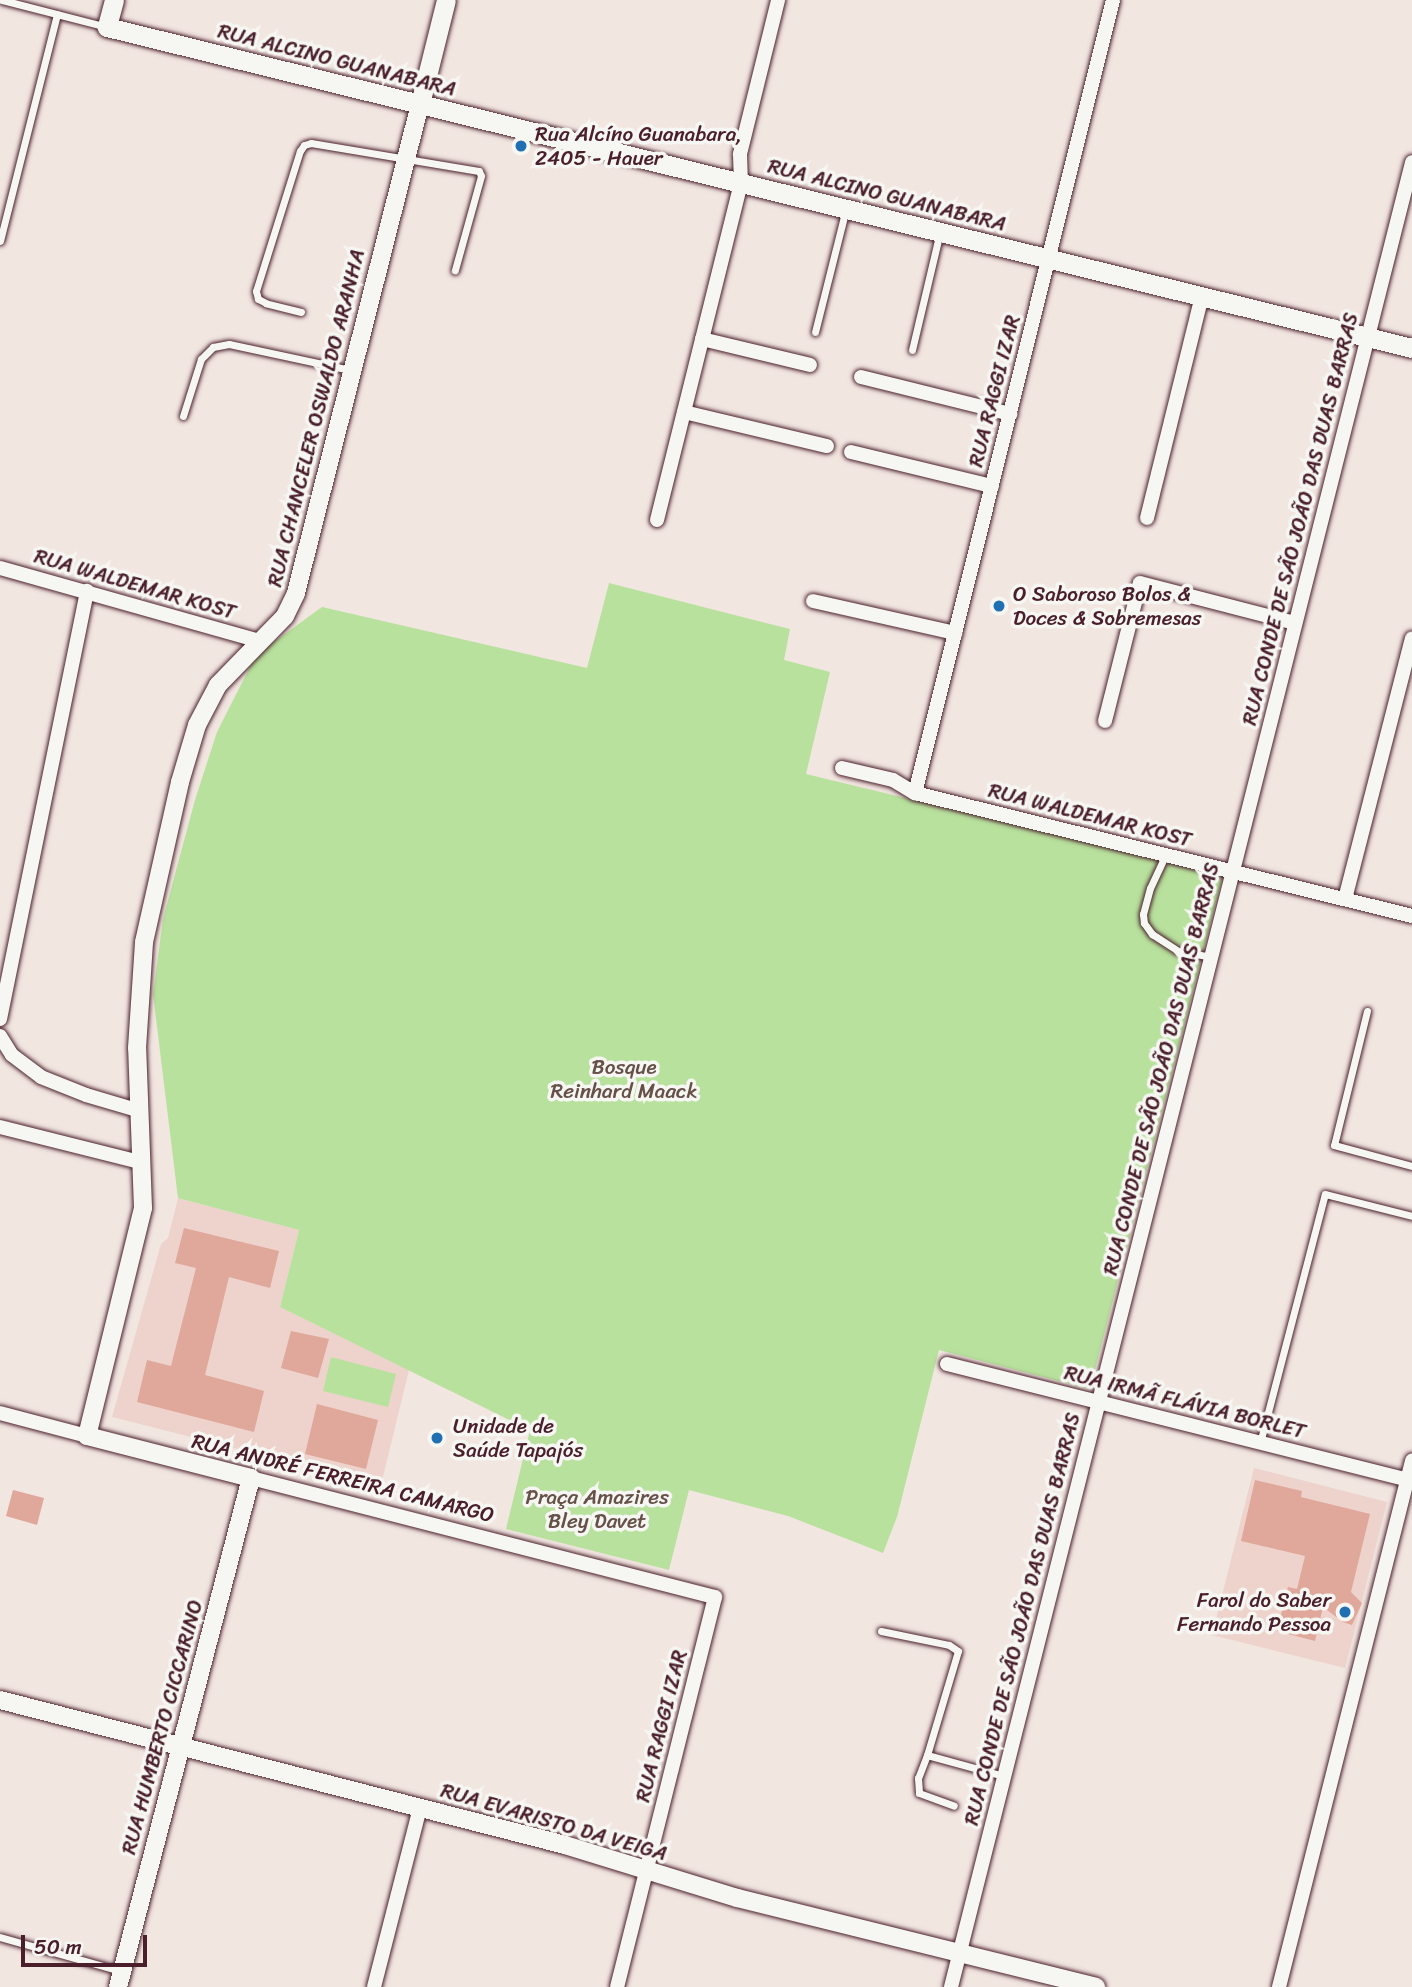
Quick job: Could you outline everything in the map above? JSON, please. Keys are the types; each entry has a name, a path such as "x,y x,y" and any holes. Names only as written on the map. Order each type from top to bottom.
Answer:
{"main road":[{"path":"107,27 114,0"},
{"name":"RUA CHANCELER OSWALDO ARANHA","path":"420,104 446,0"},
{"name":"RUA ALCINO GUANABARA","path":"107,27 1412,348"}],"street":[{"path":"657,520 741,183 740,154 778,0"},
{"name":"RUA RAGGI IZAR","path":"915,793 1113,0"},
{"name":"RUA CHANCELER OSWALDO ARANHA","path":"87,1436 143,1208 138,1014 144,942 182,772 207,704 218,685 285,616 296,593 420,104"},
{"name":"RUA CONDE DE SÃO JOÃO DAS DUAS BARRAS","path":"950,1987 1412,162"},
{"path":"1147,518 1202,296"},
{"path":"702,340 810,365"},
{"path":"861,377 1010,414"},
{"path":"684,412 827,446"},
{"path":"850,452 992,486"},
{"name":"RUA WALDEMAR KOST","path":"0,568 87,590 259,641"},
{"path":"1105,721 1140,583 1295,623"},
{"path":"0,1019 87,590"},
{"path":"813,601 955,633"},
{"path":"1345,899 1412,638"},
{"name":"RUA WALDEMAR KOST","path":"842,768 893,780 915,793 1412,916"},
{"path":"0,1036 12,1055 41,1077 86,1095 140,1111"},
{"path":"0,1127 143,1163"},
{"name":"RUA IRMÃ FLÁVIA BORLET","path":"947,1364 1410,1480"},
{"name":"RUA ANDRÉ FERREIRA CAMARGO","path":"0,1413 715,1597"},
{"path":"1279,1987 1410,1480 1412,1461"},
{"name":"RUA HUMBERTO CICCARINO","path":"120,1979 251,1478"},
{"name":"RUA RAGGI IZAR","path":"617,1987 715,1597"},
{"name":"RUA EVARISTO DA VEIGA","path":"0,1700 565,1845 737,1898 1096,1987"},
{"path":"374,1987 420,1808"}],"lane":[{"path":"2,0 107,27"},
{"path":"0,242 57,14"},
{"path":"301,312 265,303 258,299 256,292 304,145 311,143 479,171 481,176 455,270"},
{"path":"815,332 846,208"},
{"path":"912,350 940,232"},
{"path":"183,416 201,359 213,347 229,344 351,370"},
{"path":"1166,855 1145,904 1144,923 1152,934 1178,951 1211,957"},
{"path":"1367,1011 1334,1145 1412,1166"},
{"path":"1260,1443 1325,1194 1412,1216"},
{"path":"881,1631 949,1645 958,1651 918,1779 919,1793 954,1805"},
{"path":"927,1755 1004,1776"},
{"path":"0,1937 120,1979"}],"shaded area":[{"path":"178,1198 299,1230 280,1307 409,1370 381,1485 112,1417 161,1244 168,1238"},
{"path":"1254,1468 1387,1502 1345,1668 1212,1635"}],"green space":[{"name":"Bosque Reinhard Maack","path":"609,583 790,629 784,660 830,672 806,774 1223,875 1090,1389 939,1350 897,1517 883,1553 788,1516 689,1490 669,1570 506,1529 530,1430 280,1307 299,1230 178,1198 153,994 163,919 195,800 217,732 256,655 322,607 587,668"},
{"path":"331,1357 396,1374 388,1407 323,1391"}],"building":[{"path":"184,1228 279,1251 270,1288 229,1277 205,1375 264,1391 254,1432 137,1402 147,1360 171,1366 196,1268 175,1263"},
{"path":"291,1331 329,1339 318,1378 281,1368"},
{"path":"317,1404 378,1420 366,1469 305,1454"},
{"path":"1255,1480 1302,1491 1301,1497 1370,1514 1351,1592 1362,1603 1352,1625 1343,1622 1323,1607 1315,1641 1277,1631 1288,1587 1297,1589 1305,1556 1241,1541"},
{"path":"13,1490 44,1498 37,1525 6,1516"}],"place":[{"name":"Rua Alcíno Guanabara, 2405 - Hauer","path":"521,146"},
{"name":"O Saboroso Bolos & Doces & Sobremesas","path":"999,606"},
{"name":"Unidade de Saúde Tapajós","path":"437,1438"},
{"name":"Farol do Saber Fernando Pessoa","path":"1345,1612"}],"park label":[{"name":"Praça Amazires Bley Davet","path":"597,1509"}]}
